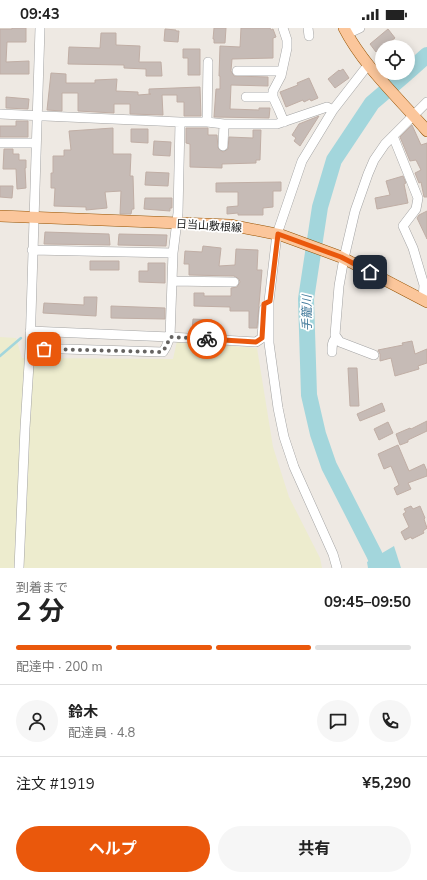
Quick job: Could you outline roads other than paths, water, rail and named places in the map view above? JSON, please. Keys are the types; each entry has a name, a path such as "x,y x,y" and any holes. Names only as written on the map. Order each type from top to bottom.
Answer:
{"main road":[{"path":"346,31 370,66 427,131"},
{"name":"日当山敷根線","path":"2,217 230,225 279,234 343,258 425,301"}],"street":[{"path":"19,568 30,348 35,143 40,28"},
{"path":"346,31 360,28"},
{"path":"284,122 273,97 280,78 287,48 286,29"},
{"path":"206,122 208,62"},
{"path":"337,568 294,467 284,437 277,401 269,343 270,301 279,234 302,161 333,110 370,66"},
{"path":"237,71 282,70"},
{"path":"246,97 273,97"},
{"path":"374,355 340,342 336,338 335,334 339,286 343,258 355,211 368,174 382,149 410,113 427,102"},
{"path":"0,114 224,124 277,124 327,107 333,110"},
{"path":"30,348 162,352 166,347 170,337 173,253 178,213 180,122"},
{"path":"223,146 224,124"},
{"path":"393,136 418,198 416,209 403,226 424,285 425,301"},
{"path":"0,143 35,143"},
{"path":"32,250 173,253"},
{"path":"172,281 234,282"},
{"path":"30,332 256,342 262,338 264,304 270,301"},
{"path":"332,352 333,340 336,338"}],"water":[{"path":"394,546 401,568 368,568 367,562"}],"waterway":[{"name":"手籠川","path":"415,66 427,55"},
{"name":"手籠川","path":"380,568 329,466 318,434 309,395 306,299 320,207 334,160 372,103 399,80"},
{"path":"0,356 21,338"}]}
